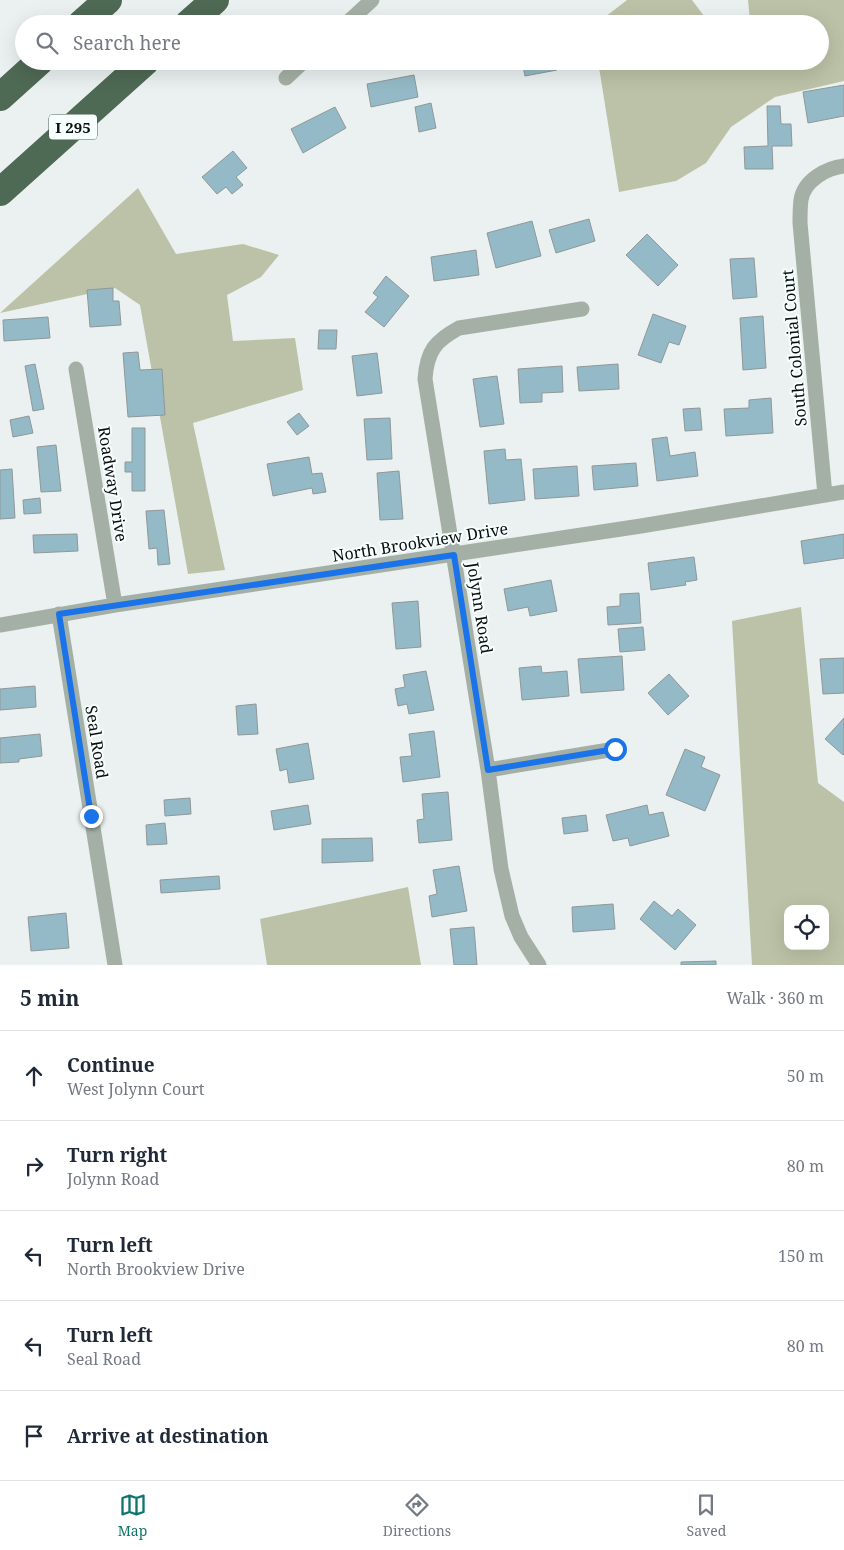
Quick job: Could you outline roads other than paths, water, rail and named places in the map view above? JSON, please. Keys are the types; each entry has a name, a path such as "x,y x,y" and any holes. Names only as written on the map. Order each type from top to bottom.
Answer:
{"highway":[{"path":"91,15 108,0"},
{"path":"198,15 215,0"},
{"path":"0,97 30,70"},
{"name":"I 295","path":"0,192 136,70"}],"street":[{"path":"356,15 372,0"},
{"path":"286,78 294,70"},
{"name":"South Colonial Court","path":"825,495 800,224 801,198 813,180 825,170 844,166"},
{"name":"Jolynn Road","path":"539,965 521,937 512,916 501,869 488,770 425,379 427,361 432,349 444,336 459,328 582,309"},
{"name":"Roadway Drive","path":"76,369 115,605"},
{"name":"North Brookview Drive","path":"0,625 115,605 454,555 844,492"},
{"name":"Seal Road","path":"59,614 115,965"},
{"path":"488,770 615,749"}]}
